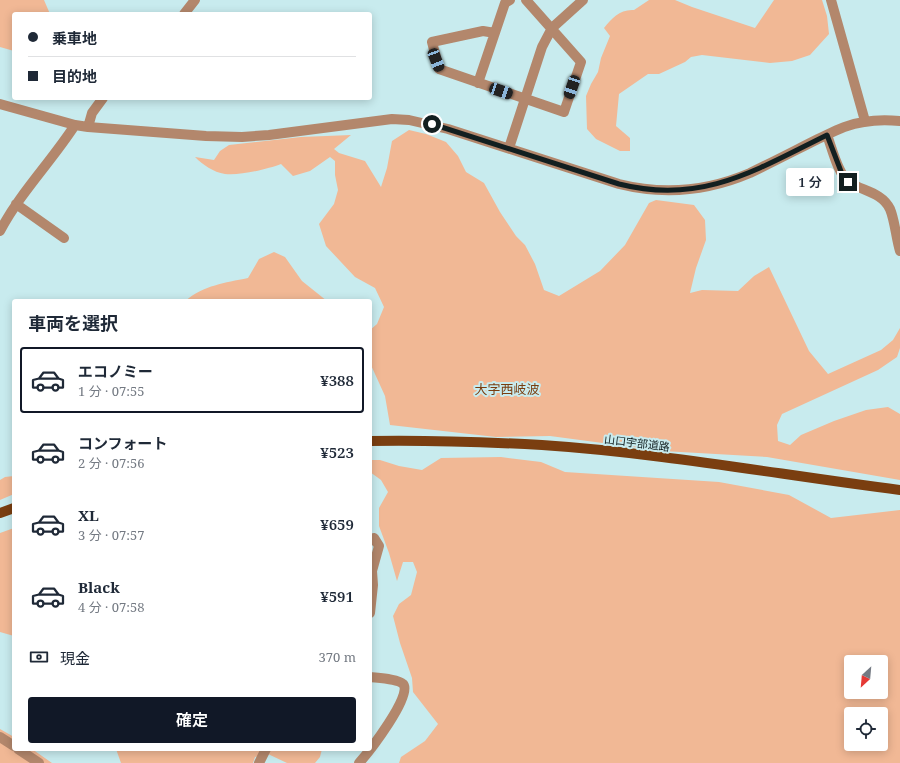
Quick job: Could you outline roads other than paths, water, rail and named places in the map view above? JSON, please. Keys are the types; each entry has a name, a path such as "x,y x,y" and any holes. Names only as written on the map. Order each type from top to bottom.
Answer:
{"main road":[{"name":"山口宇部道路","path":"372,441 435,441 542,445 695,462 900,490"},
{"path":"0,513 12,509"}],"street":[{"path":"186,12 195,0"},
{"path":"478,83 505,3 510,0"},
{"path":"495,33 484,31 432,42 439,69 564,112 581,62 526,0"},
{"path":"509,148 542,47 552,28 583,0"},
{"path":"831,0 865,121"},
{"path":"88,127 92,113 102,100"},
{"path":"0,104 75,125 206,136 242,137 269,135 392,119 409,120 432,124 619,184 642,189 674,191 695,189 732,180 750,173 842,128 865,121 900,121"},
{"path":"0,231 10,212 61,147 75,125"},
{"path":"827,135 842,174 848,182 876,195 883,200 890,209 900,251"},
{"path":"16,204 64,238"},
{"path":"372,540 374,538 379,546 372,571 372,595"},
{"path":"372,676 397,681 403,683 405,687 402,700 380,737 372,747"},
{"path":"0,737 8,743"},
{"path":"21,751 38,763"},
{"path":"260,763 265,751"},
{"path":"359,763 369,751"}],"district":[{"name":"大字西岐波","path":"507,389"}]}
